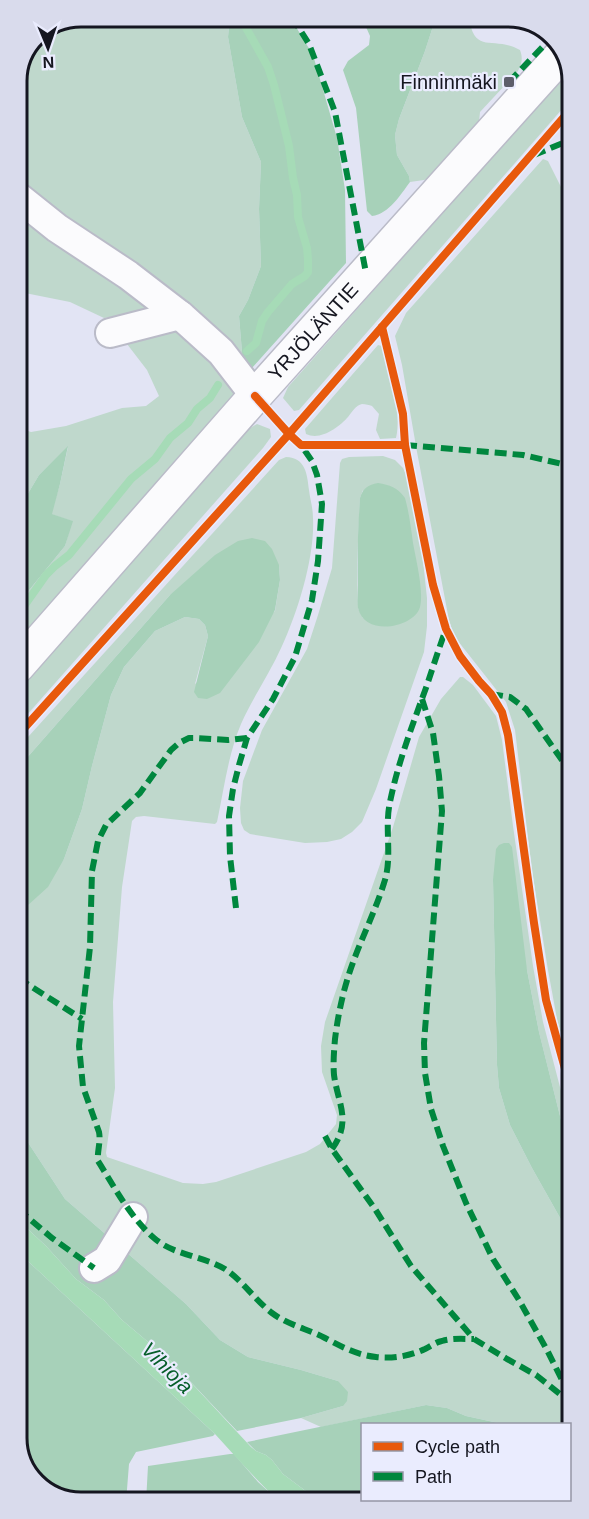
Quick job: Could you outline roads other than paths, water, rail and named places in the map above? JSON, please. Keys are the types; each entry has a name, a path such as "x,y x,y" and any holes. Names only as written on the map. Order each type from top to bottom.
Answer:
{"main road":[{"name":"YRJÖLÄNTIE","path":"27,656 255,396 558,59"}],"lane":[{"path":"27,204 57,228 128,275 180,315 221,352 255,396"},
{"path":"110,333 180,315"},
{"path":"94,1268 107,1260 133,1217"}],"water":[{"name":"Vihioja","path":"27,1228 76,1279 104,1300 122,1320 172,1362 251,1447 266,1455 283,1474 307,1492 270,1492 215,1434 27,1260"}],"waterway":[{"path":"246,27 268,67 274,85 289,146 298,217 308,259 308,272 292,284 268,312 262,321 256,343 247,351"},
{"path":"27,602 46,575 69,555 131,479 155,459 170,438 188,423 197,409 210,398 218,385"}],"place":[{"name":"Finninmäki","path":"509,82"}]}
